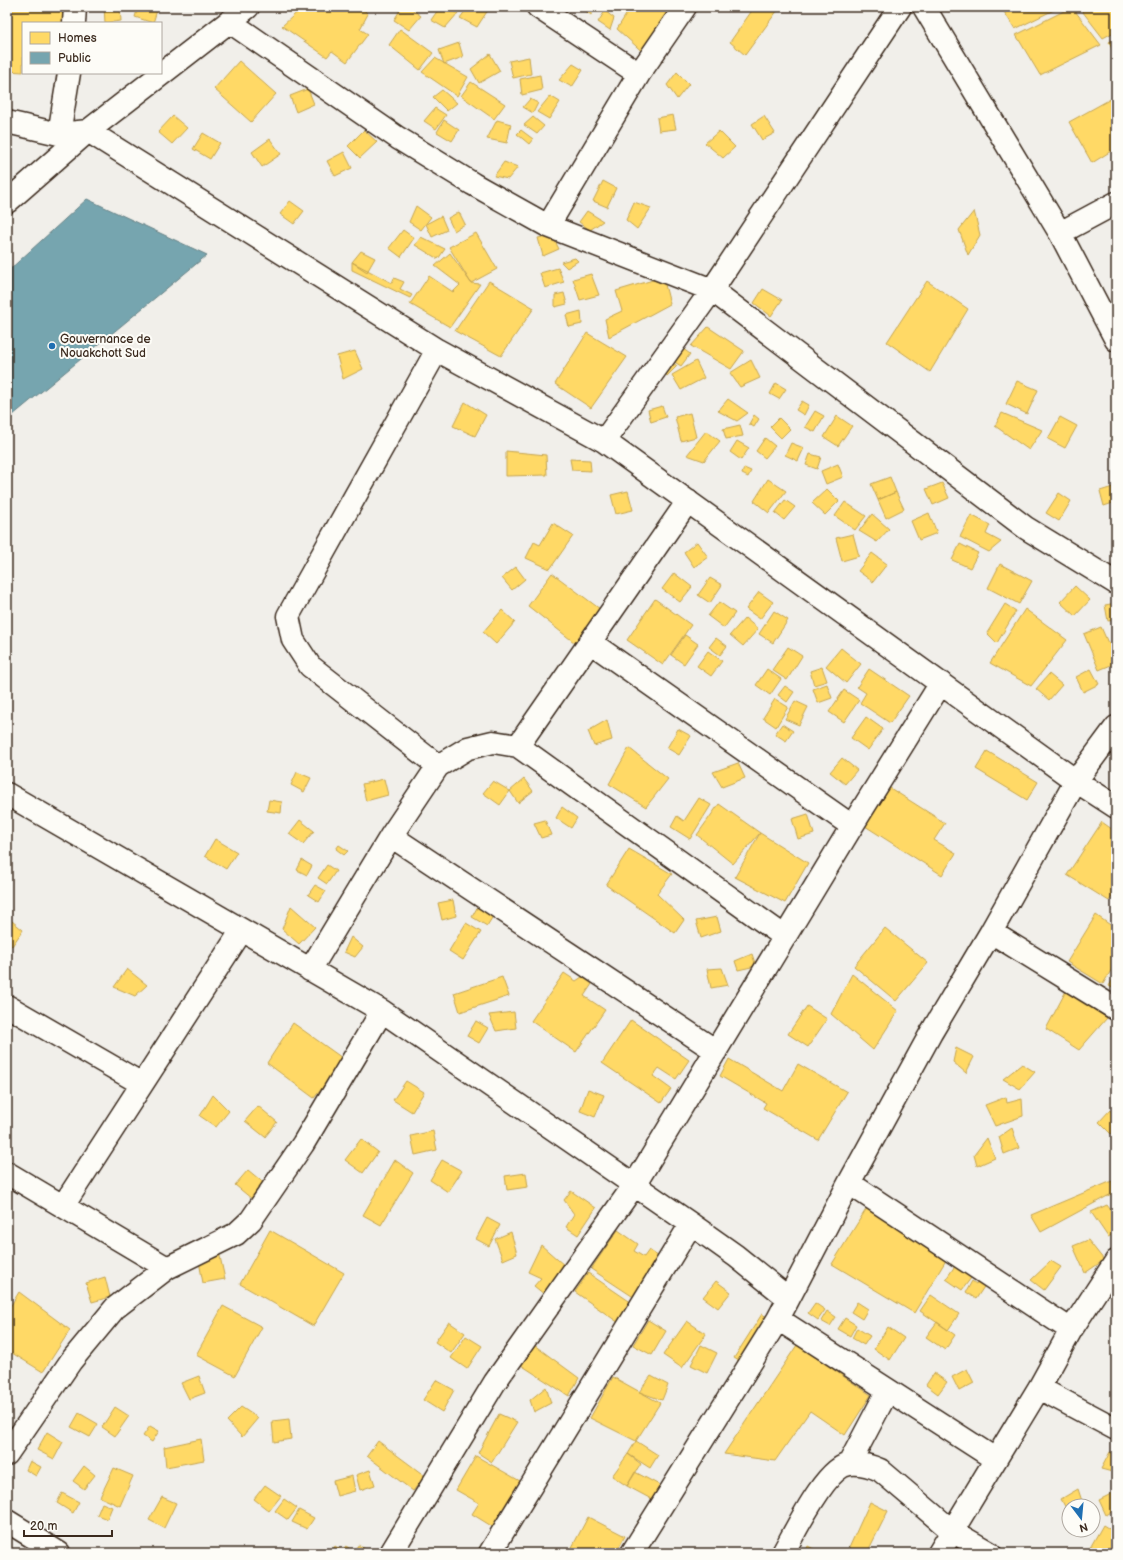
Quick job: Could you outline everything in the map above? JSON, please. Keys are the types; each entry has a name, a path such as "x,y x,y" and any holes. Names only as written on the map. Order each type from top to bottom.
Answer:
{"street":[{"path":"74,22 75,7"},
{"path":"7,202 88,131 248,7"},
{"path":"538,7 639,74"},
{"path":"548,226 639,74 685,7"},
{"path":"604,441 712,290 900,7"},
{"path":"924,7 1060,233 1116,340"},
{"path":"230,22 398,138 473,184 548,226 712,290 1026,528 1116,583"},
{"path":"59,134 68,74"},
{"path":"7,122 59,134 88,131 437,350 604,441 1076,781 1116,807"},
{"path":"1060,233 1116,204"},
{"path":"437,350 288,616 293,640 310,666 438,766"},
{"path":"518,746 688,501"},
{"path":"590,642 852,826"},
{"path":"392,1553 495,1382 635,1184 852,826 941,683"},
{"path":"632,1553 778,1319 931,1033 991,932 1076,781 1116,727"},
{"path":"310,970 391,836 438,766 468,748 493,742 518,746 785,937"},
{"path":"7,794 382,1011 635,1184 736,1256 788,1298"},
{"path":"391,836 716,1051"},
{"path":"63,1206 242,930"},
{"path":"991,932 1116,1009"},
{"path":"7,1006 142,1084"},
{"path":"7,1454 71,1360 116,1308 167,1268 236,1234 251,1220 303,1144 382,1011"},
{"path":"7,1173 167,1268"},
{"path":"850,1183 1071,1330"},
{"path":"490,1553 691,1224"},
{"path":"939,1553 1039,1388 1071,1330 1116,1261"},
{"path":"778,1319 995,1459"},
{"path":"1039,1388 1116,1429"},
{"path":"849,1464 888,1390"},
{"path":"783,1553 822,1486 834,1471 849,1464 866,1465 880,1470 952,1531 990,1553"},
{"path":"7,1521 59,1553"}],"building: Homes":[{"path":"7,7 66,7 66,22 22,22 22,72 7,71"},
{"path":"104,7 120,7 121,21 105,22"},
{"path":"138,7 158,7 153,22 135,17"},
{"path":"303,7 361,7 368,14 360,29 368,34 347,62 332,51 327,57 282,26"},
{"path":"402,7 415,7 413,10 421,16 409,30 394,20"},
{"path":"440,7 445,7 446,9 458,13 445,28 431,20"},
{"path":"468,7 490,7 477,27 460,18"},
{"path":"581,7 595,7 591,15"},
{"path":"631,7 678,7 646,55 617,29"},
{"path":"745,7 780,7 745,55 730,42 751,12"},
{"path":"1001,7 1060,7 1015,29"},
{"path":"1072,7 1101,45 1040,75 1016,35"},
{"path":"1079,7 1116,7 1116,31 1103,38"},
{"path":"605,11 614,18 610,30 598,22"},
{"path":"400,29 433,53 420,70 389,45"},
{"path":"1116,38 1116,58 1109,42"},
{"path":"459,43 463,57 444,64 439,50"},
{"path":"490,54 500,71 479,83 471,69"},
{"path":"529,57 531,74 513,78 509,61"},
{"path":"435,58 468,77 457,96 422,72"},
{"path":"239,61 276,94 251,122 214,89"},
{"path":"573,64 583,70 572,87 559,80"},
{"path":"677,72 689,84 677,99 667,85"},
{"path":"540,75 542,90 522,95 520,79"},
{"path":"471,82 505,104 494,119 461,96"},
{"path":"308,89 314,104 296,112 290,96"},
{"path":"442,90 457,103 447,111 433,97"},
{"path":"550,96 560,102 549,119 537,112"},
{"path":"1116,96 1116,148 1092,163 1069,122"},
{"path":"530,99 538,103 533,113 523,107"},
{"path":"435,108 446,115 436,129 424,121"},
{"path":"673,115 676,129 659,131 657,118"},
{"path":"173,116 187,128 172,144 158,132"},
{"path":"764,116 775,133 762,140 752,124"},
{"path":"533,117 544,126 537,134 524,125"},
{"path":"444,120 459,130 452,141 437,132"},
{"path":"497,120 511,124 507,143 487,139"},
{"path":"364,130 377,142 360,158 348,146"},
{"path":"521,130 533,139 529,144 517,134"},
{"path":"719,131 735,147 723,158 705,143"},
{"path":"203,133 220,143 210,159 193,149"},
{"path":"270,139 281,154 262,167 252,152"},
{"path":"344,152 352,168 335,176 327,161"},
{"path":"504,162 518,167 508,179 494,176"},
{"path":"603,181 616,188 607,207 593,201"},
{"path":"290,201 304,211 294,224 280,214"},
{"path":"634,202 651,208 637,229 626,220"},
{"path":"416,206 431,217 421,230 409,222"},
{"path":"587,211 603,221 590,230 579,222"},
{"path":"974,211 980,235 968,255 959,230"},
{"path":"459,212 465,224 454,231 448,218"},
{"path":"441,216 447,230 432,237 426,224"},
{"path":"403,230 414,238 401,257 389,248"},
{"path":"476,233 497,269 471,283 449,247"},
{"path":"552,235 559,249 543,256 538,238"},
{"path":"421,237 445,249 438,259 415,245"},
{"path":"361,251 375,258 367,272 352,262"},
{"path":"450,253 471,283 480,284 450,327 410,304 429,276 453,292 460,285 435,266"},
{"path":"575,258 578,261 567,268 561,262"},
{"path":"352,262 392,283 394,278 404,282 400,289 412,295 410,298 352,270"},
{"path":"558,268 564,282 545,288 540,273"},
{"path":"591,274 599,295 580,300 573,279"},
{"path":"663,277 670,304 609,337 605,319 622,311 616,291"},
{"path":"489,281 534,308 501,356 455,331"},
{"path":"927,281 968,309 930,372 887,342"},
{"path":"763,289 782,300 771,316 754,303"},
{"path":"564,293 567,304 555,307 555,295"},
{"path":"581,311 582,324 569,327 566,315"},
{"path":"708,327 744,351 731,369 691,346"},
{"path":"587,333 627,357 591,408 555,384"},
{"path":"682,348 690,354 681,366 673,361"},
{"path":"355,351 363,369 343,379 337,356"},
{"path":"751,360 760,378 740,387 730,373"},
{"path":"671,361 677,366 667,376 662,369"},
{"path":"696,361 704,378 681,390 672,375"},
{"path":"1017,381 1038,390 1027,414 1006,404"},
{"path":"776,383 786,389 779,399 770,394"},
{"path":"728,399 748,413 737,421 718,411"},
{"path":"802,401 809,405 804,415 796,410"},
{"path":"465,402 486,415 475,436 453,426"},
{"path":"662,406 666,417 651,422 648,410"},
{"path":"815,411 824,416 815,432 805,427"},
{"path":"690,413 696,437 681,441 675,417"},
{"path":"1002,413 1042,430 1029,450 995,426"},
{"path":"754,415 759,419 754,427 749,424"},
{"path":"837,416 852,426 838,446 824,437"},
{"path":"1060,417 1077,426 1065,448 1048,439"},
{"path":"779,418 790,429 781,438 770,427"},
{"path":"740,425 743,436 726,439 723,429"},
{"path":"706,431 720,441 704,461 687,455"},
{"path":"765,438 775,446 765,458 756,451"},
{"path":"737,441 749,448 741,460 730,452"},
{"path":"791,443 804,448 798,461 785,455"},
{"path":"506,451 546,455 547,475 506,476"},
{"path":"810,454 821,457 817,469 806,465"},
{"path":"570,459 590,460 591,471 572,470"},
{"path":"838,464 843,477 826,484 821,471"},
{"path":"744,468 751,471 748,477 742,474"},
{"path":"890,477 896,492 878,500 871,484"},
{"path":"768,479 786,491 769,513 754,501"},
{"path":"942,483 949,498 933,505 926,489"},
{"path":"1116,486 1116,502 1104,506 1100,491"},
{"path":"827,489 839,501 825,515 812,503"},
{"path":"628,491 633,510 616,514 611,495"},
{"path":"896,492 904,509 886,518 878,500"},
{"path":"1059,493 1071,501 1059,521 1046,513"},
{"path":"785,500 795,507 784,520 775,513"},
{"path":"845,502 866,516 855,530 835,516"},
{"path":"929,513 937,533 919,540 911,521"},
{"path":"872,514 889,529 877,542 859,531"},
{"path":"971,515 990,525 986,534 1001,542 989,552 960,537"},
{"path":"553,523 573,536 550,569 526,558 534,542 540,545"},
{"path":"853,534 859,556 842,561 836,538"},
{"path":"697,542 708,557 694,567 684,552"},
{"path":"960,544 978,553 970,568 952,560"},
{"path":"872,553 887,564 873,582 858,571"},
{"path":"1000,564 1032,581 1019,604 988,588"},
{"path":"516,567 525,579 512,590 502,578"},
{"path":"552,573 600,609 575,643 528,606"},
{"path":"674,573 692,587 680,602 662,589"},
{"path":"710,578 722,585 710,603 698,595"},
{"path":"1075,586 1090,600 1075,616 1060,602"},
{"path":"759,592 773,602 760,619 746,609"},
{"path":"655,599 691,625 663,665 627,640"},
{"path":"719,602 735,613 724,628 708,616"},
{"path":"1116,603 1116,620 1108,621 1105,605"},
{"path":"1005,604 1016,611 997,643 987,633"},
{"path":"1025,609 1067,640 1031,686 990,663"},
{"path":"502,610 515,622 496,644 483,632"},
{"path":"774,611 788,620 773,643 759,634"},
{"path":"745,618 758,629 743,646 730,635"},
{"path":"1101,627 1108,643 1116,639 1116,663 1099,670 1084,634"},
{"path":"685,635 698,644 684,664 671,655"},
{"path":"716,638 727,646 720,655 709,647"},
{"path":"788,647 802,656 787,680 772,670"},
{"path":"841,648 861,664 846,683 826,666"},
{"path":"708,651 722,661 711,676 697,666"},
{"path":"822,667 827,681 814,685 810,671"},
{"path":"767,669 781,679 770,695 756,685"},
{"path":"869,669 909,696 890,723 860,703 866,693 857,687"},
{"path":"1091,669 1099,684 1083,692 1076,677"},
{"path":"1049,674 1062,685 1049,700 1036,689"},
{"path":"827,684 832,698 818,703 813,689"},
{"path":"785,686 794,692 787,702 778,695"},
{"path":"844,690 859,700 844,722 829,712"},
{"path":"775,699 788,707 776,727 763,718"},
{"path":"795,701 808,707 799,725 785,719"},
{"path":"866,717 883,729 868,750 851,738"},
{"path":"607,720 612,740 594,746 588,731"},
{"path":"782,724 793,731 786,741 775,734"},
{"path":"678,729 691,736 679,755 667,748"},
{"path":"629,748 668,779 646,807 609,784"},
{"path":"987,751 1038,782 1027,800 976,769"},
{"path":"842,758 857,770 845,784 830,772"},
{"path":"738,763 745,778 722,787 713,772"},
{"path":"297,772 311,778 304,792 291,785"},
{"path":"384,779 388,795 366,801 362,784"},
{"path":"524,779 533,791 518,803 510,791"},
{"path":"493,781 510,791 500,805 483,793"},
{"path":"890,788 945,823 934,840 956,853 942,875 865,826"},
{"path":"699,798 711,805 690,839 671,827 677,816 684,821"},
{"path":"269,800 282,802 281,813 267,811"},
{"path":"719,804 760,833 733,864 697,835"},
{"path":"562,807 577,818 571,828 556,818"},
{"path":"808,814 814,834 798,839 792,819"},
{"path":"300,820 314,831 303,844 289,834"},
{"path":"545,820 551,835 541,838 534,823"},
{"path":"1102,822 1116,832 1116,891 1109,901 1067,875"},
{"path":"760,833 808,863 785,903 735,877"},
{"path":"215,839 237,852 226,869 205,856"},
{"path":"339,845 348,851 344,855 336,849"},
{"path":"629,849 672,874 657,894 684,920 675,933 606,885"},
{"path":"302,860 312,866 307,875 297,870"},
{"path":"327,865 336,871 327,884 318,878"},
{"path":"315,885 326,891 319,902 308,895"},
{"path":"453,900 456,916 442,920 438,903"},
{"path":"479,904 495,913 487,926 472,917"},
{"path":"291,906 315,927 299,944 282,929"},
{"path":"1096,915 1116,929 1116,962 1103,984 1067,962"},
{"path":"7,917 23,930 12,946 7,943"},
{"path":"717,917 721,931 701,938 696,921"},
{"path":"466,923 481,932 463,960 449,951"},
{"path":"885,928 928,963 896,1001 854,966"},
{"path":"351,937 363,947 355,957 344,952"},
{"path":"752,954 756,966 738,970 735,961"},
{"path":"722,968 728,985 711,988 707,969"},
{"path":"127,969 147,985 135,996 114,987"},
{"path":"564,973 576,981 582,977 592,984 584,996 605,1010 576,1052 531,1021"},
{"path":"852,974 898,1011 873,1050 831,1014"},
{"path":"1116,974 1116,990 1109,986"},
{"path":"502,977 509,996 460,1012 454,993"},
{"path":"1066,991 1107,1018 1079,1050 1046,1029"},
{"path":"807,1006 827,1019 808,1047 788,1034"},
{"path":"514,1012 516,1028 496,1031 489,1015"},
{"path":"631,1020 689,1060 676,1079 659,1068 653,1076 671,1089 661,1103 602,1063"},
{"path":"476,1021 488,1028 479,1043 467,1036"},
{"path":"293,1023 345,1060 314,1098 267,1063"},
{"path":"956,1048 974,1057 966,1073 953,1062"},
{"path":"729,1059 783,1091 798,1064 847,1092 818,1140 763,1108 766,1103 720,1076"},
{"path":"1022,1064 1035,1072 1020,1089 1003,1079"},
{"path":"406,1081 424,1092 412,1112 393,1100"},
{"path":"588,1089 604,1095 595,1117 580,1111"},
{"path":"213,1095 229,1111 216,1127 200,1116"},
{"path":"1006,1097 1007,1103 1022,1099 1023,1116 995,1126 985,1105"},
{"path":"258,1106 277,1122 265,1137 245,1121"},
{"path":"1110,1110 1116,1117 1116,1130 1111,1134 1099,1122"},
{"path":"1012,1128 1019,1148 1004,1154 999,1137"},
{"path":"433,1131 437,1150 415,1155 411,1136"},
{"path":"987,1138 995,1158 977,1166 974,1155"},
{"path":"361,1139 378,1152 363,1173 345,1160"},
{"path":"395,1160 413,1173 381,1225 363,1215"},
{"path":"442,1160 462,1171 448,1192 430,1180"},
{"path":"248,1170 265,1184 252,1199 235,1185"},
{"path":"526,1173 528,1187 507,1190 505,1176"},
{"path":"1112,1181 1115,1192 1041,1232 1031,1215"},
{"path":"571,1191 596,1208 578,1235 566,1227 574,1214 564,1200"},
{"path":"870,1203 951,1252 914,1313 832,1264"},
{"path":"1107,1205 1116,1217 1116,1233 1108,1237 1091,1212"},
{"path":"487,1218 500,1225 489,1246 476,1239"},
{"path":"270,1230 344,1273 313,1326 240,1284"},
{"path":"618,1230 638,1244 634,1251 644,1257 649,1250 665,1261 638,1300 591,1269"},
{"path":"511,1232 517,1254 503,1260 495,1239"},
{"path":"1088,1240 1104,1260 1085,1273 1073,1246"},
{"path":"541,1245 565,1266 550,1299 534,1286 541,1278 528,1272"},
{"path":"219,1252 225,1279 203,1283 198,1256"},
{"path":"1051,1261 1061,1267 1044,1290 1031,1280"},
{"path":"955,1266 971,1278 962,1290 946,1279"},
{"path":"588,1273 632,1303 619,1323 575,1292"},
{"path":"982,1275 989,1279 976,1299 966,1292 972,1281 976,1284"},
{"path":"105,1277 110,1297 92,1302 86,1283"},
{"path":"716,1281 731,1292 718,1308 703,1297"},
{"path":"19,1292 70,1330 43,1372 7,1350 7,1312"},
{"path":"931,1295 959,1314 948,1330 920,1311"},
{"path":"857,1302 868,1309 862,1319 851,1312"},
{"path":"815,1303 825,1310 818,1320 808,1313"},
{"path":"223,1306 262,1327 235,1376 196,1355"},
{"path":"827,1311 836,1317 830,1326 821,1321"},
{"path":"762,1314 772,1320 744,1364 734,1358"},
{"path":"845,1318 856,1325 850,1336 838,1329"},
{"path":"648,1320 666,1331 652,1355 633,1345"},
{"path":"687,1321 706,1334 682,1368 663,1355"},
{"path":"449,1322 465,1333 451,1353 435,1342"},
{"path":"937,1322 955,1335 945,1350 926,1337"},
{"path":"888,1327 904,1338 890,1360 874,1349"},
{"path":"857,1328 870,1336 864,1345 852,1338"},
{"path":"466,1336 482,1346 467,1369 451,1358"},
{"path":"534,1345 579,1378 569,1396 521,1365"},
{"path":"701,1345 717,1353 707,1373 691,1365"},
{"path":"797,1345 871,1395 845,1435 810,1411 775,1461 724,1454"},
{"path":"967,1369 974,1383 959,1391 952,1377"},
{"path":"934,1373 947,1382 938,1394 926,1385"},
{"path":"199,1376 205,1393 189,1399 181,1383"},
{"path":"651,1376 668,1385 662,1400 639,1392"},
{"path":"613,1377 660,1403 636,1441 590,1418"},
{"path":"436,1380 454,1390 442,1412 423,1400"},
{"path":"546,1387 551,1403 534,1412 530,1400"},
{"path":"115,1407 129,1416 115,1436 102,1427"},
{"path":"241,1407 258,1418 242,1437 227,1421"},
{"path":"79,1413 98,1424 90,1437 71,1427"},
{"path":"499,1414 517,1422 492,1462 478,1453"},
{"path":"289,1419 291,1439 274,1442 272,1421"},
{"path":"150,1426 159,1431 152,1442 143,1436"},
{"path":"47,1432 63,1442 54,1459 37,1450"},
{"path":"201,1439 204,1460 166,1467 164,1447"},
{"path":"378,1441 425,1476 413,1491 367,1456"},
{"path":"636,1441 658,1455 650,1468 628,1454"},
{"path":"1110,1452 1116,1454 1116,1473 1101,1469"},
{"path":"628,1454 641,1464 627,1486 612,1476"},
{"path":"476,1456 520,1481 493,1527 472,1514 479,1503 456,1490"},
{"path":"30,1461 41,1467 36,1476 26,1470"},
{"path":"84,1466 95,1475 84,1489 73,1481"},
{"path":"114,1468 133,1476 120,1506 100,1497"},
{"path":"370,1470 375,1485 360,1490 356,1475"},
{"path":"635,1472 663,1487 655,1501 627,1486"},
{"path":"352,1476 355,1491 337,1496 333,1481"},
{"path":"265,1485 281,1496 269,1511 254,1499"},
{"path":"1078,1489 1081,1498 1063,1498"},
{"path":"62,1493 79,1502 73,1513 57,1503"},
{"path":"1113,1493 1116,1497 1116,1510 1106,1515 1101,1504 1101,1499"},
{"path":"162,1497 176,1503 164,1528 149,1520"},
{"path":"284,1499 297,1508 288,1520 275,1511"},
{"path":"870,1502 888,1511 867,1553 859,1553 849,1548"},
{"path":"102,1503 112,1507 107,1519 97,1515"},
{"path":"299,1510 314,1518 307,1529 292,1522"},
{"path":"588,1517 625,1536 616,1553 569,1553"},
{"path":"1103,1525 1116,1533 1116,1553 1087,1553 1096,1538 1101,1538 1101,1528"},
{"path":"358,1545 372,1553 353,1553"},
{"path":"335,1546 342,1551 346,1546 353,1551 352,1553 331,1553"},
{"path":"808,1546 821,1553 805,1553"}],"building: Public":[{"name":"Gouvernance de Nouakchott Sud","path":"87,199 207,255 7,420 7,272"}],"place":[{"name":"Gouvernance de Nouakchott Sud","path":"52,346"}]}
